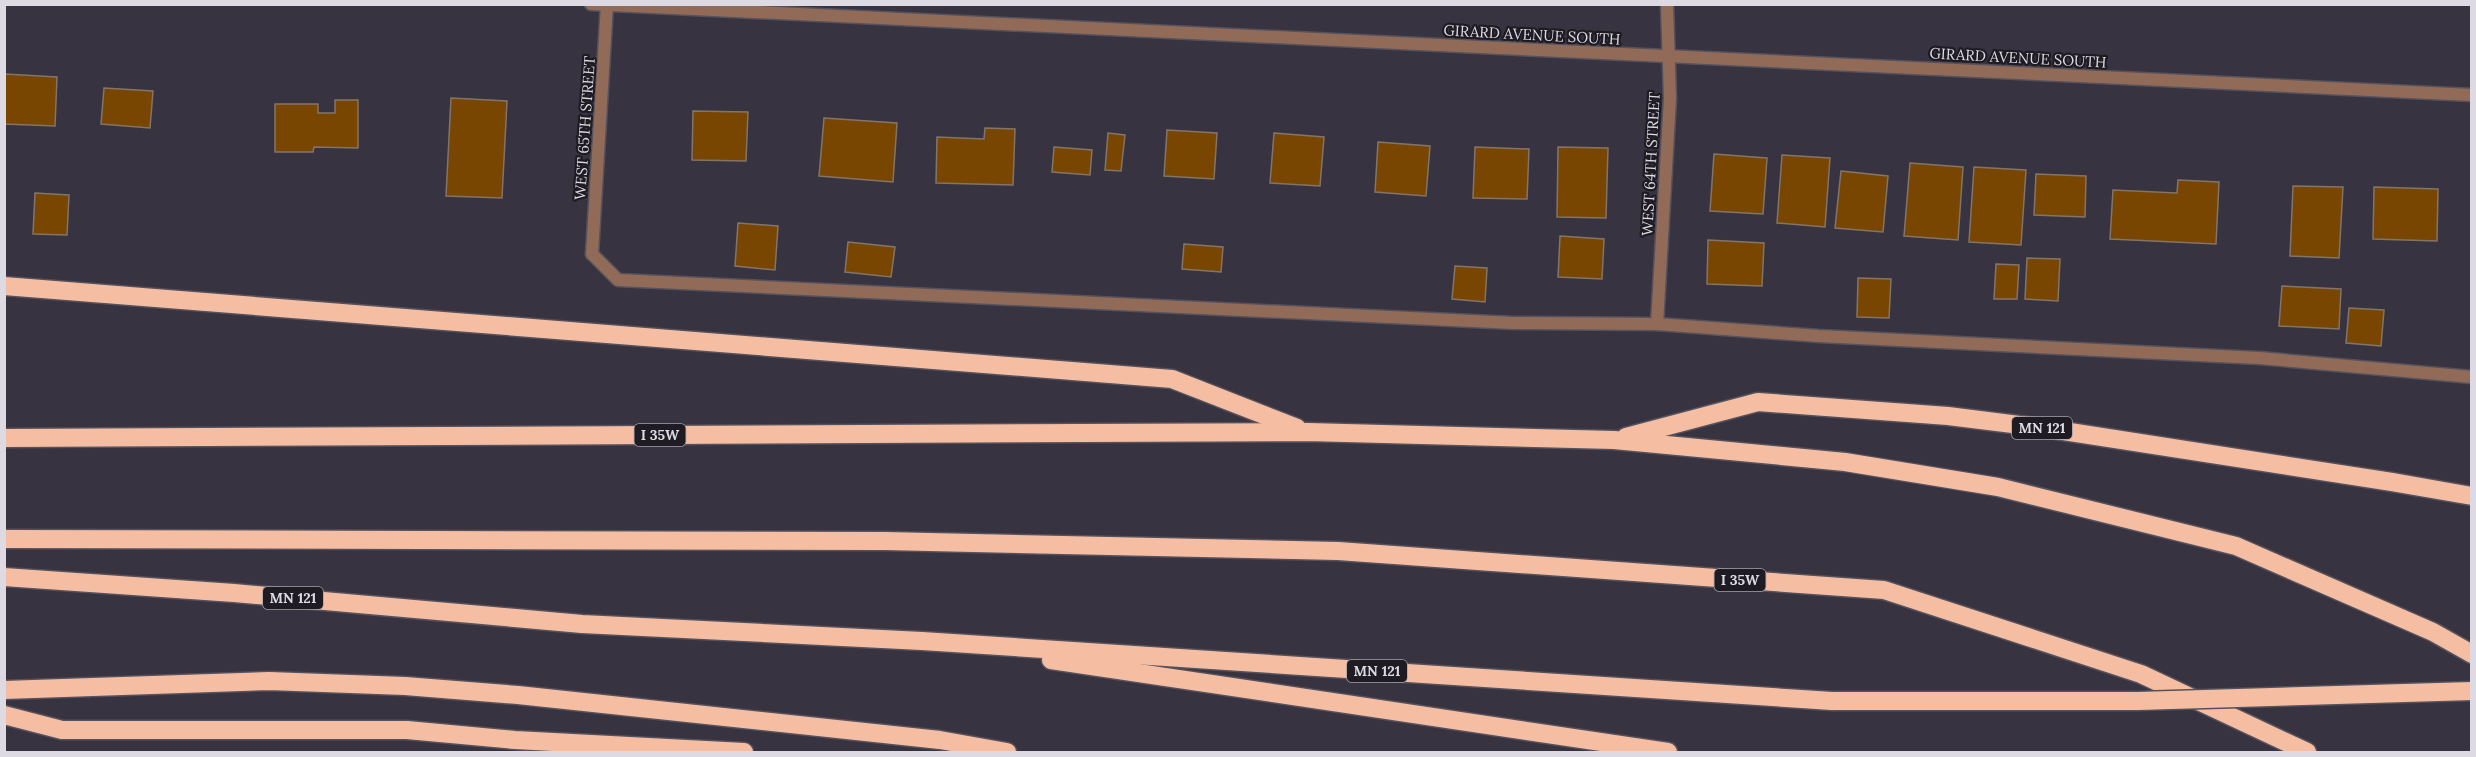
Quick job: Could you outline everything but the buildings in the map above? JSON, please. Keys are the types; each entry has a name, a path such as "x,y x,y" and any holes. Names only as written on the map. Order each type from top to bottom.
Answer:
{"highway":[{"path":"4,286 1172,379 1307,432"},
{"name":"MN 121","path":"1614,440 1758,402 1948,416 2472,496"},
{"name":"I 35W","path":"4,438 1307,432 1614,440 1845,462 2009,489 2235,546 2433,632 2472,654"},
{"path":"2392,482 2472,491"},
{"name":"I 35W","path":"4,539 885,541 1338,551 1884,591 2141,674 2307,753"},
{"name":"MN 121","path":"4,578 234,593 582,624 922,641 1832,701 2138,701 2472,691"},
{"path":"922,641 1668,753"},
{"path":"4,690 269,681 405,686 518,695 928,739 1007,753"},
{"path":"4,715 62,730 407,730 515,740 744,753"}],"street":[{"name":"GIRARD AVENUE SOUTH","path":"591,4 2472,94"},
{"name":"WEST 64TH STREET","path":"1657,324 1670,98 1667,4"},
{"name":"WEST 65TH STREET","path":"608,5 592,254 618,280 1514,323 1657,324"},
{"path":"1657,324 1819,336 2259,358 2472,377"}]}
